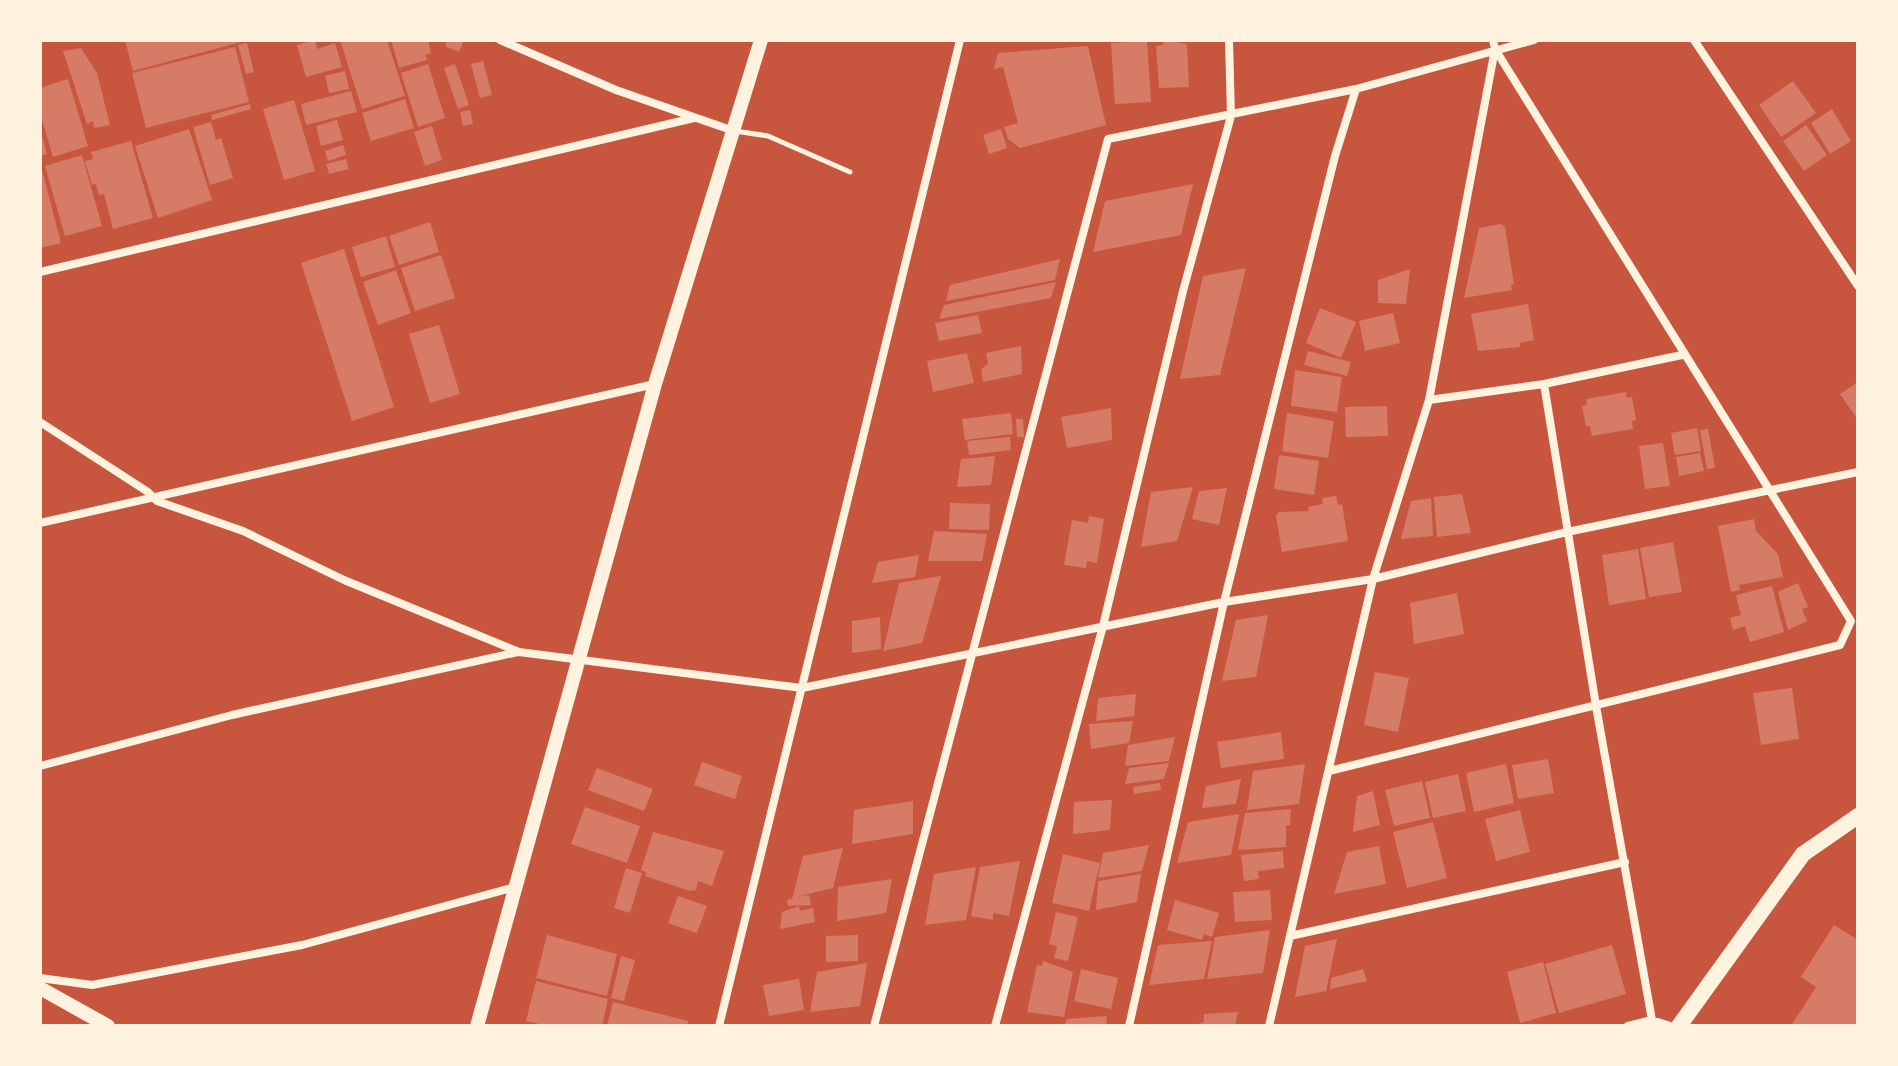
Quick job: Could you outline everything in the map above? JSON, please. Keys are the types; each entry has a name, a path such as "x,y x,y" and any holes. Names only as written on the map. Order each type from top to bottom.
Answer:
{"main road":[{"path":"1679,1026 1803,854 1858,816"}],"street":[{"path":"500,40 616,90 734,131"},
{"path":"477,1026 655,384 761,40"},
{"path":"719,1026 960,40"},
{"path":"995,1026 1103,626 1183,291 1231,116 1229,40"},
{"path":"874,1026 1108,139 1356,89 1494,44 1534,40"},
{"path":"1694,40 1858,286"},
{"path":"1329,771 1840,645 1851,621 1682,355 1494,44"},
{"path":"1269,1026 1373,579 1429,400 1494,44"},
{"path":"1129,1026 1224,602 1331,172 1356,89"},
{"path":"40,272 694,118"},
{"path":"1429,400 1544,384 1682,355"},
{"path":"40,523 655,384"},
{"path":"1544,384 1596,706 1652,1020"},
{"path":"40,422 154,496 157,501 243,531 344,580 519,652 802,688 1224,602 1373,579 1567,532 1858,472"},
{"path":"40,766 232,715 519,652"},
{"path":"1290,936 1625,862"},
{"path":"40,978 92,985 302,945 516,887"},
{"path":"40,988 108,1026"},
{"path":"1628,1026 1652,1020 1670,1026"}],"lane":[{"path":"734,131 768,136 850,172"}],"building":[{"path":"125,40 245,40 245,41 133,71"},
{"path":"315,40 317,49 335,43 342,67 306,77 297,45"},
{"path":"340,40 387,40 405,96 362,109"},
{"path":"391,40 428,40 431,53 425,55 427,60 399,68"},
{"path":"447,40 463,42 459,52 445,46"},
{"path":"1163,40 1187,44 1189,87 1159,88 1156,46 1163,45"},
{"path":"1147,41 1151,102 1115,104 1111,43"},
{"path":"247,43 254,72 246,74 238,45"},
{"path":"1088,46 1106,125 1020,148 1008,139 1004,127 1018,123 1003,67 994,69 998,53"},
{"path":"235,47 249,102 146,128 132,73"},
{"path":"81,48 97,73 110,125 94,128 93,121 87,124 63,51"},
{"path":"483,61 492,95 480,98 471,64"},
{"path":"428,64 445,118 418,127 401,73"},
{"path":"455,64 469,105 458,109 444,68"},
{"path":"345,71 349,89 329,93 325,76"},
{"path":"68,79 88,146 53,157 40,113 40,88"},
{"path":"1793,81 1816,113 1781,137 1759,105"},
{"path":"351,91 357,112 306,125 301,104"},
{"path":"405,99 414,128 371,141 362,113"},
{"path":"294,100 315,171 284,180 263,109"},
{"path":"250,104 251,109 212,120 211,115"},
{"path":"1832,109 1851,141 1830,154 1811,123"},
{"path":"470,110 473,124 463,126 460,112"},
{"path":"337,120 343,140 321,146 316,126"},
{"path":"211,122 216,140 221,138 233,178 210,185 193,127"},
{"path":"1806,125 1827,155 1804,171 1783,141"},
{"path":"432,126 442,160 425,166 414,132"},
{"path":"40,129 47,154 40,156"},
{"path":"189,129 212,200 158,218 135,146"},
{"path":"1001,129 1007,148 989,154 983,135"},
{"path":"131,141 153,218 113,229 104,194 99,195 96,184 92,185 85,161 93,159 91,152"},
{"path":"343,145 346,155 328,161 325,151"},
{"path":"82,155 102,226 65,236 45,166"},
{"path":"346,159 349,169 329,174 326,164"},
{"path":"40,167 61,243 40,248"},
{"path":"1193,184 1181,235 1093,252 1105,201"},
{"path":"430,222 439,252 399,265 389,236"},
{"path":"1501,224 1505,227 1514,284 1511,285 1512,290 1464,298 1479,228"},
{"path":"386,236 395,267 361,277 352,247"},
{"path":"344,249 394,407 352,421 301,263"},
{"path":"441,255 455,298 415,311 401,268"},
{"path":"1060,259 1055,280 946,301 950,285"},
{"path":"1246,268 1220,375 1180,379 1203,276"},
{"path":"1410,269 1406,304 1378,303 1378,280"},
{"path":"396,270 411,313 378,325 363,282"},
{"path":"1056,282 1051,298 939,319 944,305"},
{"path":"1528,304 1534,340 1520,343 1520,347 1478,351 1471,314"},
{"path":"1320,308 1356,322 1341,358 1306,343"},
{"path":"1393,313 1400,343 1365,351 1359,321"},
{"path":"978,315 982,333 939,341 935,323"},
{"path":"439,325 460,394 430,403 409,334"},
{"path":"1021,346 1022,374 983,382 981,369 988,364 986,353"},
{"path":"1308,351 1351,362 1347,376 1304,365"},
{"path":"967,353 974,383 933,392 927,361"},
{"path":"1295,370 1342,377 1337,412 1291,406"},
{"path":"1858,382 1858,420 1840,394"},
{"path":"1626,392 1627,398 1632,397 1636,420 1632,421 1633,429 1592,436 1590,426 1586,426 1582,406 1587,405 1586,399"},
{"path":"1387,406 1388,436 1346,437 1345,407"},
{"path":"1111,408 1112,440 1067,448 1061,417"},
{"path":"1011,413 1013,434 965,440 962,419"},
{"path":"1287,413 1334,421 1328,458 1282,451"},
{"path":"1016,419 1023,419 1024,437 1017,437"},
{"path":"1697,428 1701,451 1675,455 1671,433"},
{"path":"1708,429 1715,468 1707,469 1700,430"},
{"path":"1010,437 1011,450 969,455 967,441"},
{"path":"1663,443 1670,486 1645,489 1639,446"},
{"path":"1700,453 1704,471 1679,476 1676,457"},
{"path":"1279,455 1319,461 1314,495 1274,489"},
{"path":"995,456 991,485 957,487 961,459"},
{"path":"1193,487 1177,541 1141,547 1151,492"},
{"path":"1227,488 1219,525 1192,519 1199,491"},
{"path":"1462,494 1471,533 1437,537 1434,497"},
{"path":"1336,496 1338,505 1342,504 1348,541 1282,552 1276,516 1279,512 1309,511 1308,507 1323,504 1322,498"},
{"path":"1431,498 1433,536 1401,539 1411,501"},
{"path":"950,503 990,504 989,530 949,529"},
{"path":"1089,516 1104,519 1097,563 1087,561 1086,568 1064,565 1072,520 1088,523"},
{"path":"1754,519 1756,531 1778,554 1783,577 1739,585 1740,590 1731,592 1718,526"},
{"path":"934,531 987,534 982,561 928,561"},
{"path":"1673,542 1682,592 1649,597 1640,548"},
{"path":"1638,549 1646,599 1609,605 1602,555"},
{"path":"919,555 915,577 872,583 878,562"},
{"path":"941,576 922,643 883,651 899,583"},
{"path":"1798,583 1808,607 1802,609 1807,621 1788,630 1778,592"},
{"path":"1772,586 1784,632 1750,642 1745,626 1733,630 1730,618 1741,615 1736,595"},
{"path":"1457,593 1464,634 1414,644 1410,603"},
{"path":"1268,615 1256,677 1222,681 1236,620"},
{"path":"880,617 881,649 852,653 852,621"},
{"path":"1375,672 1409,678 1398,732 1364,725"},
{"path":"1792,688 1799,739 1761,745 1753,693"},
{"path":"1136,694 1134,716 1096,721 1098,698"},
{"path":"1133,721 1129,743 1091,749 1089,724"},
{"path":"1281,732 1284,759 1221,768 1217,742"},
{"path":"1175,737 1169,761 1125,766 1128,745"},
{"path":"1548,759 1554,793 1518,799 1512,765"},
{"path":"702,762 742,776 735,799 694,785"},
{"path":"1169,763 1164,779 1125,784 1129,768"},
{"path":"1305,764 1299,804 1247,810 1253,771"},
{"path":"1506,764 1514,803 1474,812 1466,773"},
{"path":"597,768 653,789 644,811 588,790"},
{"path":"1458,774 1466,811 1433,818 1425,782"},
{"path":"1241,779 1236,804 1202,808 1206,786"},
{"path":"1422,781 1430,818 1394,826 1385,790"},
{"path":"1160,783 1161,790 1134,794 1133,787"},
{"path":"1373,791 1380,825 1353,832 1357,796"},
{"path":"1112,800 1110,830 1073,834 1074,802"},
{"path":"913,801 913,834 852,844 854,810"},
{"path":"585,807 640,826 627,863 571,844"},
{"path":"1291,809 1290,825 1286,825 1286,847 1238,850 1245,813"},
{"path":"1520,810 1530,852 1496,861 1485,819"},
{"path":"1239,814 1231,855 1177,863 1188,822"},
{"path":"1433,822 1447,878 1407,888 1393,832"},
{"path":"653,832 724,851 712,886 698,881 696,890 690,891 645,876 646,872 641,870"},
{"path":"1149,845 1142,871 1098,878 1103,853"},
{"path":"1379,846 1386,884 1334,894 1347,852"},
{"path":"843,848 833,888 796,897 809,895 811,905 788,906 787,900 792,899 803,856"},
{"path":"1283,851 1284,868 1258,871 1259,879 1244,881 1241,855"},
{"path":"1063,854 1100,863 1089,911 1052,903"},
{"path":"1020,861 1009,916 993,913 993,920 971,916 980,867"},
{"path":"976,867 966,920 925,925 934,874"},
{"path":"626,868 642,873 630,913 614,908"},
{"path":"1141,874 1137,902 1096,910 1098,881"},
{"path":"892,879 886,913 837,921 838,887"},
{"path":"1270,890 1272,920 1235,922 1233,892"},
{"path":"678,896 707,906 697,933 668,923"},
{"path":"1175,900 1219,913 1212,937 1204,934 1202,940 1167,930"},
{"path":"799,906 800,911 813,908 815,922 780,929 782,912"},
{"path":"1056,912 1078,917 1068,961 1054,958 1057,946 1049,944"},
{"path":"1834,925 1858,940 1858,1026 1791,1026 1816,987 1801,977"},
{"path":"1270,930 1263,973 1207,979 1215,937"},
{"path":"547,935 617,954 607,996 536,978"},
{"path":"858,935 858,961 826,962 826,936"},
{"path":"1337,939 1326,991 1295,997 1305,946"},
{"path":"1212,941 1204,979 1149,985 1158,945"},
{"path":"1612,945 1626,994 1559,1013 1545,964"},
{"path":"621,956 635,960 624,1001 611,998"},
{"path":"1043,961 1073,972 1064,1017 1027,1012 1037,965 1042,966"},
{"path":"1543,962 1556,1013 1520,1023 1507,972"},
{"path":"867,963 860,1006 810,1012 817,972"},
{"path":"1081,969 1118,978 1111,1009 1074,1001"},
{"path":"1363,969 1367,981 1330,989 1331,978"},
{"path":"799,979 804,1010 769,1016 763,985"},
{"path":"536,981 608,999 602,1026 548,1026 526,1021"},
{"path":"613,1002 688,1021 687,1026 607,1026"},
{"path":"1238,1012 1235,1026 1193,1026 1204,1022 1204,1014"},
{"path":"1107,1016 1106,1026 1064,1026 1067,1019"}]}
